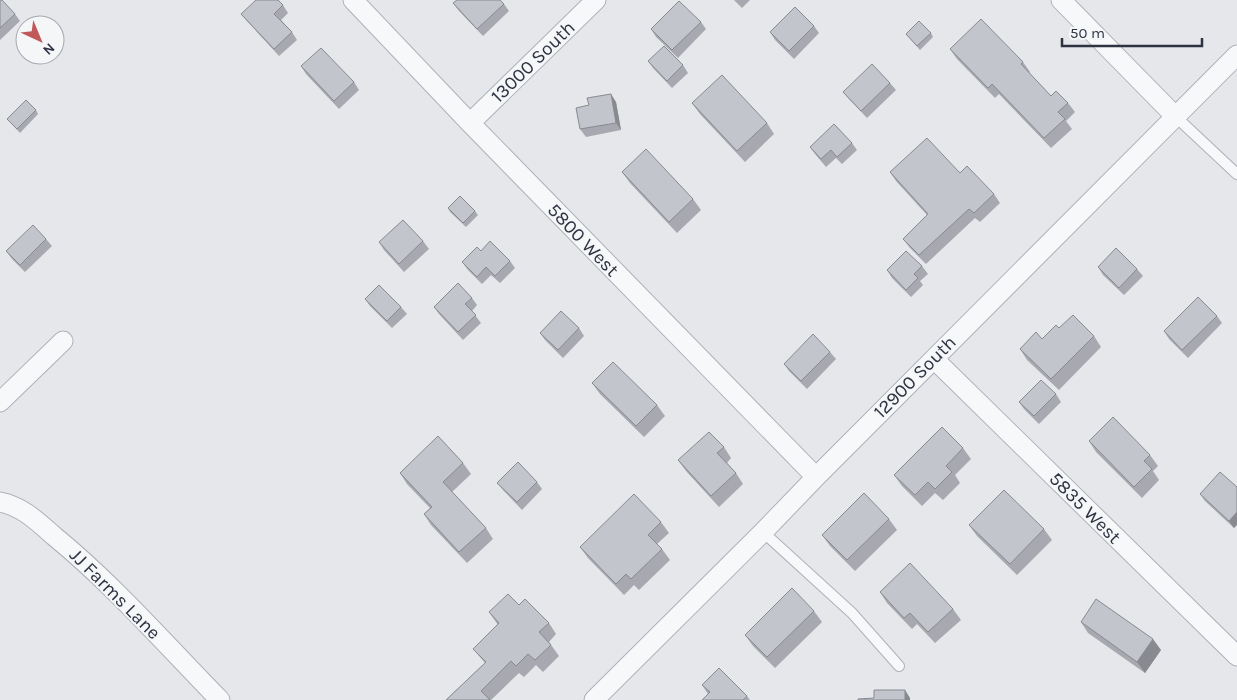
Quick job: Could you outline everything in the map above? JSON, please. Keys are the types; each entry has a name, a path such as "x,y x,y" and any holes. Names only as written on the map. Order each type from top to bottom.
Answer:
{"street":[{"name":"5800 West","path":"353,0 470,123 816,477"},
{"name":"13000 South","path":"470,123 596,0"},
{"path":"1061,0 1174,116"},
{"name":"12900 South","path":"594,700 763,532 1174,116 1237,55"},
{"path":"0,402 63,341"},
{"name":"5835 West","path":"934,359 1237,656"},
{"name":"JJ Farms Lane","path":"0,502 20,509 31,516 84,561 220,700"}],"lane":[{"path":"1174,116 1237,174"},
{"path":"763,532 852,613 899,666"}],"building":[{"path":"0,0 15,14 0,28"},
{"path":"256,0 278,0 283,5 274,14 292,32 274,49 241,14"},
{"path":"457,0 500,0 504,4 477,29 453,3"},
{"path":"679,1 701,22 672,50 651,29"},
{"path":"795,7 814,26 789,51 770,32"},
{"path":"981,19 1023,62 1021,64 1051,96 1056,91 1068,103 1058,112 1065,119 1044,138 992,84 988,88 950,49"},
{"path":"919,21 931,33 917,46 906,34"},
{"path":"664,46 683,65 667,81 648,61"},
{"path":"321,48 354,82 334,101 301,66"},
{"path":"872,64 890,83 861,111 843,92"},
{"path":"722,75 767,123 737,151 692,103"},
{"path":"611,94 616,123 580,129 576,108 589,105 587,98"},
{"path":"26,100 36,110 17,129 7,119"},
{"path":"834,124 852,143 837,157 831,150 821,159 810,147"},
{"path":"927,138 960,173 967,166 994,194 974,213 969,209 919,255 903,239 928,214 890,172"},
{"path":"646,149 693,199 669,222 622,172"},
{"path":"460,196 475,211 463,223 448,208"},
{"path":"403,220 423,241 399,264 379,242"},
{"path":"33,225 46,239 20,265 6,251"},
{"path":"490,241 510,261 495,276 486,267 477,277 462,262 477,247 481,251"},
{"path":"1116,248 1137,269 1119,288 1098,267"},
{"path":"906,251 922,266 914,274 918,278 906,290 887,270"},
{"path":"458,283 472,298 465,304 476,315 458,332 434,307"},
{"path":"379,285 401,307 387,321 365,299"},
{"path":"1198,297 1217,316 1182,350 1164,331"},
{"path":"561,311 579,328 558,350 540,333"},
{"path":"1073,315 1094,336 1051,379 1020,349 1036,332 1042,339 1056,325 1059,328"},
{"path":"813,334 830,352 801,381 784,364"},
{"path":"613,362 657,405 636,426 592,383"},
{"path":"1041,380 1056,394 1034,416 1019,402"},
{"path":"1113,417 1150,455 1144,461 1152,469 1134,487 1089,441"},
{"path":"942,427 963,448 946,466 952,472 935,489 928,482 915,495 894,475"},
{"path":"709,432 724,447 717,453 736,473 711,496 678,460"},
{"path":"438,436 463,463 443,482 486,528 459,552 424,514 432,507 400,473"},
{"path":"518,462 537,482 517,502 497,483"},
{"path":"1220,472 1237,487 1237,512 1229,521 1200,494"},
{"path":"1004,490 1044,529 1010,564 969,525"},
{"path":"864,493 889,519 847,560 822,535"},
{"path":"634,494 661,522 648,535 662,549 631,579 626,574 616,584 580,547"},
{"path":"910,563 953,609 928,632 910,613 904,618 880,592"},
{"path":"792,588 814,611 767,657 745,635"},
{"path":"508,594 519,605 525,599 549,623 539,632 551,645 535,660 528,654 516,666 511,661 481,691 490,700 446,700 486,662 473,649 499,623 489,612"},
{"path":"1096,599 1153,639 1137,662 1081,622"},
{"path":"719,668 747,696 743,700 702,700 710,692 702,685"},
{"path":"874,690 905,690 905,700 858,700 874,698"}]}
